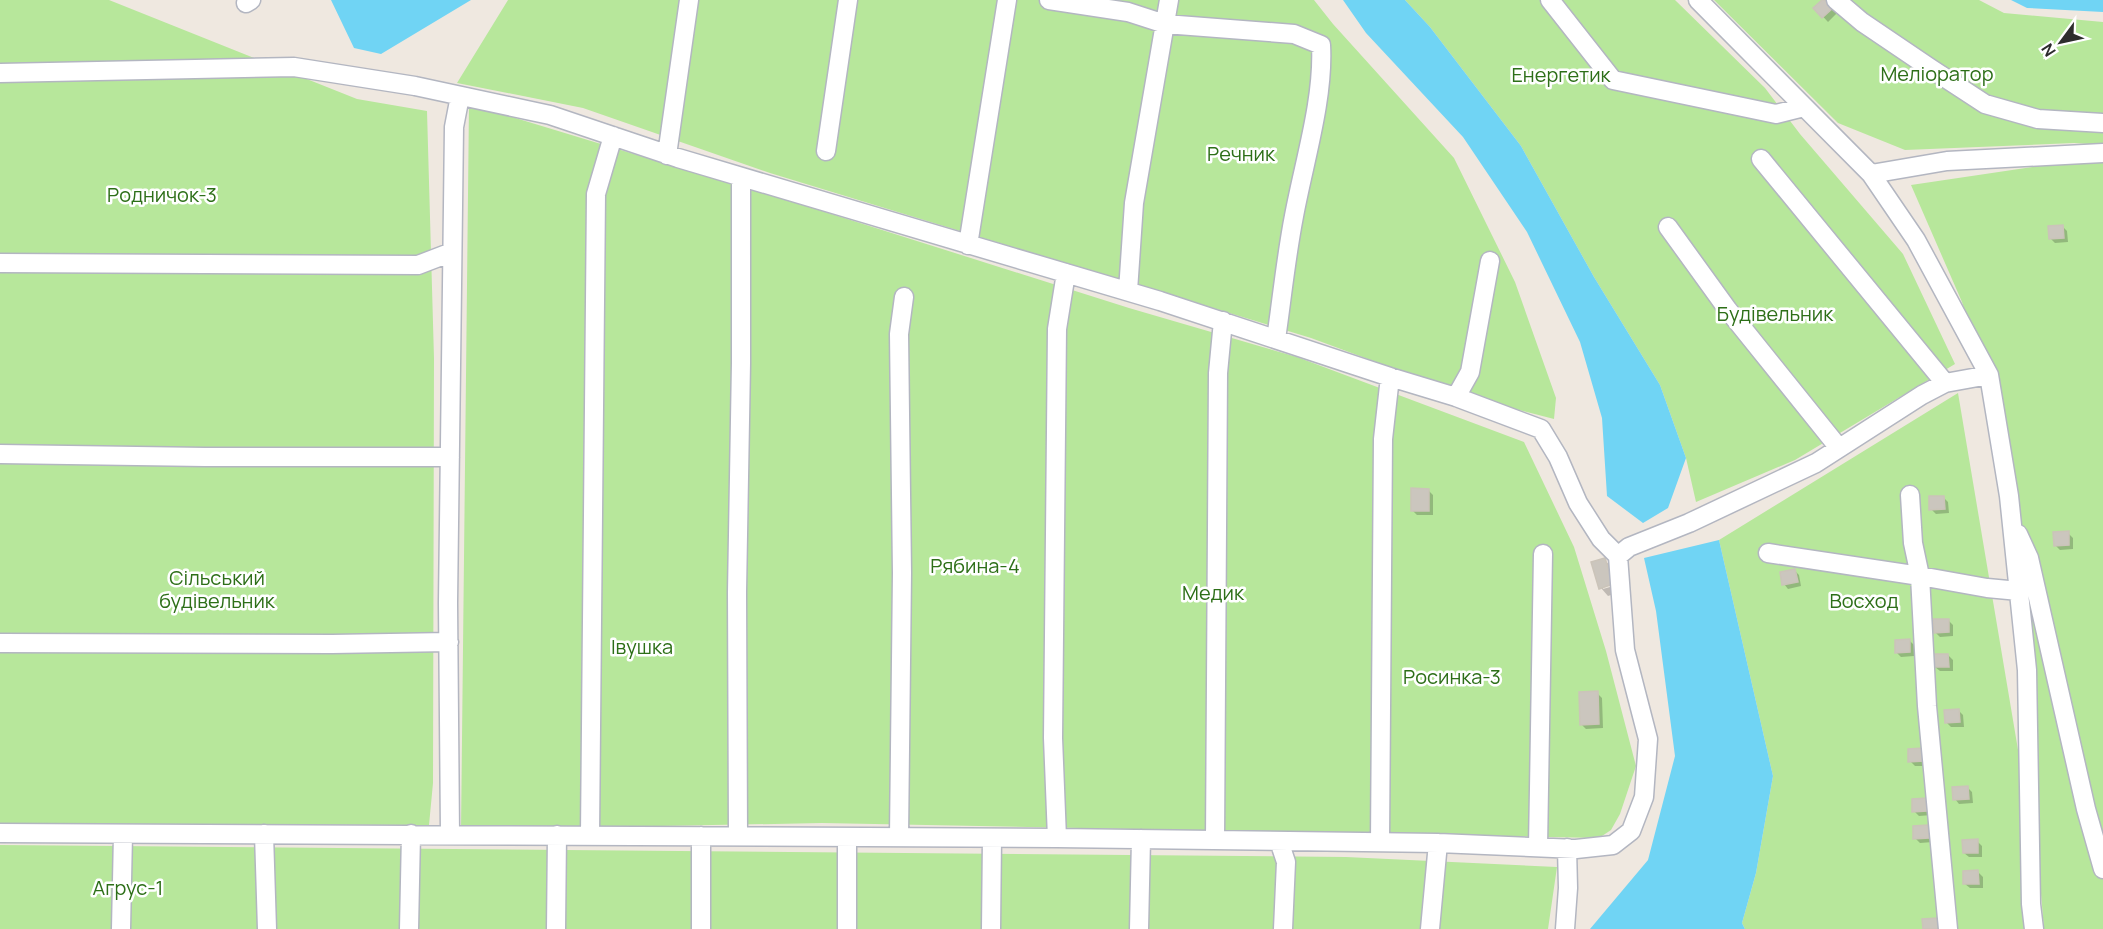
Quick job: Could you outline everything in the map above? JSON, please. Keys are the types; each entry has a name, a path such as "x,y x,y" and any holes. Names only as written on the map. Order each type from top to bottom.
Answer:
{"street":[{"path":"667,154 689,0"},
{"path":"826,151 848,0"},
{"path":"968,245 1007,0"},
{"path":"1049,0 1128,12 1165,24 1294,34 1322,45 1323,65 1318,97 1293,219 1276,339"},
{"path":"1128,291 1134,203 1169,0"},
{"path":"1550,0 1613,80 1776,114 1803,107"},
{"path":"1698,0 1871,174 1916,240 1989,375 2015,527 2029,558 2086,809 2103,869"},
{"path":"1836,0 1862,22 1985,104 2038,119 2103,123"},
{"path":"0,73 294,67 415,86 550,116 741,177 1223,321 1456,397 1541,429 1558,457 1578,503 1601,539 1618,556 1625,650 1648,739 1644,797 1631,831 1613,845 1567,848 1438,843 1057,838 0,833"},
{"path":"450,834 452,252 454,127 460,96"},
{"path":"590,835 596,194 613,136"},
{"path":"1871,174 1947,161 2103,153"},
{"path":"1761,159 1945,383"},
{"path":"738,836 737,592 741,177"},
{"path":"1668,227 1728,310 1839,448"},
{"path":"0,263 418,265 452,252"},
{"path":"1456,397 1470,372 1490,261"},
{"path":"1057,838 1053,738 1057,329 1066,273"},
{"path":"899,837 902,573 899,334 904,297"},
{"path":"1215,840 1218,373 1223,321"},
{"path":"1618,556 1629,547 1689,523 1816,463 1922,395 1945,383 1989,375"},
{"path":"1380,842 1383,440 1390,377"},
{"path":"0,454 450,457"},
{"path":"1910,495 1913,543 1920,576 1927,706 1948,929"},
{"path":"2009,496 2027,670 2031,904 2034,929"},
{"path":"1768,553 1987,588 2019,591"},
{"path":"1538,847 1543,554"},
{"path":"0,643 449,642"},
{"path":"121,929 123,834"},
{"path":"264,834 267,929"},
{"path":"409,929 411,834"},
{"path":"556,929 557,835"},
{"path":"701,836 701,929"},
{"path":"847,837 847,929"},
{"path":"991,929 992,838"},
{"path":"1139,929 1140,839"},
{"path":"1279,841 1286,862 1283,929"},
{"path":"1430,929 1438,843"},
{"path":"1565,929 1568,888 1567,848"}],"green space":[{"name":"Сільський будівельник","path":"0,0 109,0 357,99 427,111 434,358 433,783 429,825 0,824"},
{"name":"Речник","path":"508,0 1314,0 1454,158 1515,282 1556,398 1554,419 1476,399 1311,338 770,173 583,108 457,83"},
{"name":"Будівельник","path":"1405,0 1675,0 1765,88 1800,134 1903,254 1955,364 1795,460 1696,502 1686,458 1660,385 1594,277 1521,146 1430,27"},
{"name":"Меліоратор","path":"1714,0 1979,0 2004,13 2103,22 2103,145 2074,143 1905,150 1838,123"},
{"path":"469,104 822,211 1129,308 1297,357 1524,442 1574,547 1606,651 1636,766 1620,814 1611,830 1599,838 822,823 461,830"},
{"path":"2066,162 2103,163 2103,929 2044,929 2000,415 1962,302 1911,185"},
{"name":"Восход","path":"1958,393 2033,839 2040,929 1745,929 1742,923 1756,873 1773,776 1719,540"},
{"name":"Агрус-1","path":"0,845 1346,857 1557,867 1548,929 0,929"}],"water":[{"path":"331,0 471,0 381,54 354,48"},
{"path":"1343,0 1405,0 1430,27 1521,146 1594,277 1660,385 1686,458 1668,508 1643,523 1607,496 1602,418 1580,342 1527,232 1463,137 1366,33"},
{"path":"2011,0 2103,0 2103,12 2027,8"},
{"path":"1719,540 1773,776 1756,873 1742,923 1745,929 1590,929 1648,860 1675,756 1656,611 1644,558"}],"building":[{"path":"1822,0 1826,0 1834,7 1822,18 1813,8"},
{"path":"2063,225 2064,238 2049,239 2048,226"},
{"path":"1411,488 1429,489 1429,511 1411,511"},
{"path":"1929,496 1944,496 1945,509 1929,510"},
{"path":"2069,531 2069,545 2054,546 2053,532"},
{"path":"1605,558 1613,584 1599,589 1591,562"},
{"path":"1795,569 1798,582 1782,585 1780,572"},
{"path":"1933,619 1949,619 1949,632 1934,633"},
{"path":"1910,639 1910,652 1895,653 1895,640"},
{"path":"1933,654 1948,654 1949,667 1934,667"},
{"path":"1598,691 1599,724 1580,725 1579,692"},
{"path":"1959,709 1960,722 1945,723 1944,710"},
{"path":"1923,748 1924,761 1908,762 1908,749"},
{"path":"1968,786 1969,799 1953,800 1952,787"},
{"path":"1927,798 1927,811 1912,812 1912,799"},
{"path":"1928,825 1929,838 1913,839 1913,826"},
{"path":"1978,839 1978,853 1963,853 1962,840"},
{"path":"1978,870 1979,884 1963,884 1963,871"},
{"path":"1937,918 1938,929 1923,929 1922,919"}],"park label":[{"name":"Енергетик","path":"1561,75"},
{"name":"Родничок-3","path":"162,195"},
{"name":"Рябина-4","path":"975,566"},
{"name":"Медик","path":"1213,593"},
{"name":"Івушка","path":"642,647"},
{"name":"Росинка-3","path":"1452,677"}]}
